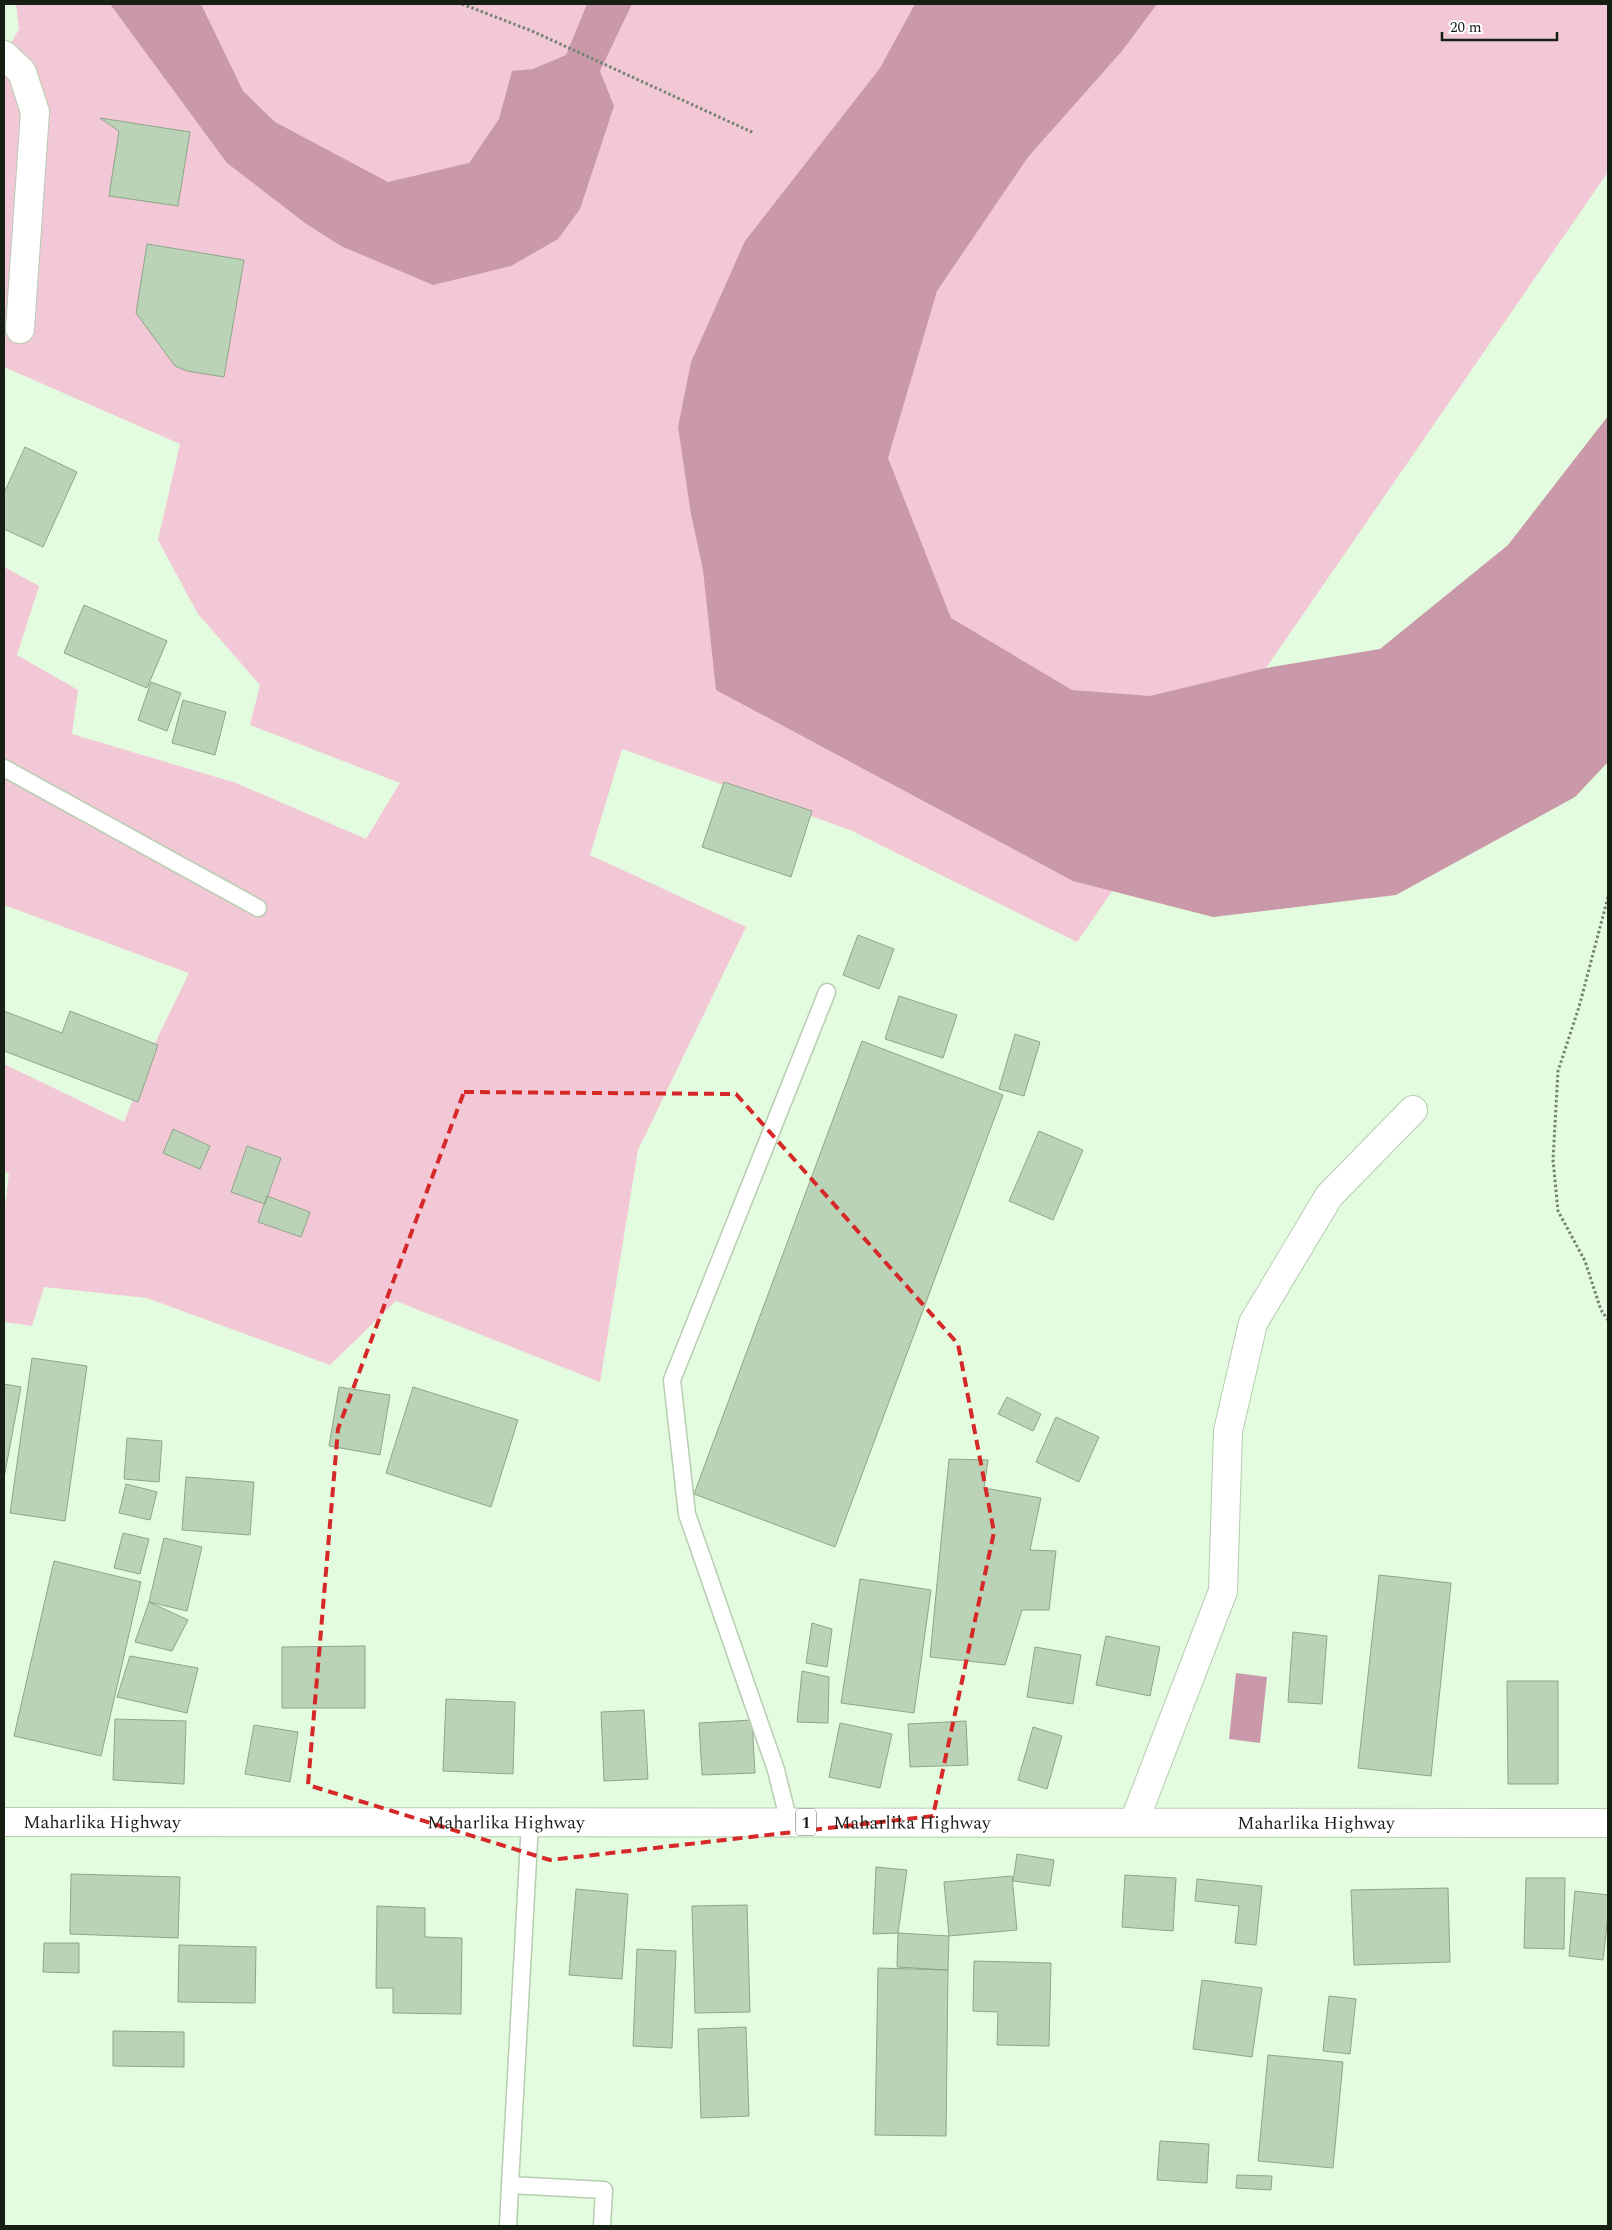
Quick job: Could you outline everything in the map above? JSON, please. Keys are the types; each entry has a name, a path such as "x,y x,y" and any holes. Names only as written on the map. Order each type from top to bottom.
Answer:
{"main road":[{"path":"4,55 22,72 35,112 20,329"},
{"path":"1134,1822 1223,1590 1228,1431 1253,1323 1330,1196 1413,1110"},
{"name":"Maharlika Highway","path":"4,1822 1608,1823"}],"lane":[{"path":"4,768 258,908"},
{"path":"789,1822 776,1770 687,1514 672,1380 827,992"},
{"path":"508,2226 530,1822"},
{"path":"510,2185 604,2190 602,2226"}],"path":[{"path":"462,4 568,48 754,133"},
{"path":"1608,897 1579,1008 1558,1071 1554,1160 1558,1211 1585,1261 1601,1310 1608,1320"}],"highlighted area":[{"path":"464,1092 736,1094 958,1344 994,1532 933,1816 550,1860 308,1785 338,1429"}],"shaded area":[{"path":"16,4 1608,4 1608,172 1077,942 850,830 622,749 590,855 746,927 638,1150 600,1382 396,1301 330,1365 147,1298 44,1287 32,1326 5,1322 4,1215 9,1174 4,1171 4,1064 124,1122 157,1039 189,973 4,905 4,567 39,586 17,655 78,690 72,734 236,783 366,839 400,783 250,725 260,685 198,614 158,540 180,444 4,367 4,56 19,29"},
{"path":"110,4 201,4 243,91 275,122 388,182 469,163 499,119 512,71 533,69 566,55 587,4 632,4 600,71 614,106 580,209 558,239 511,266 433,285 341,246 305,223 227,163"},
{"path":"915,4 1157,4 1122,51 1028,157 937,291 888,458 951,618 1072,690 1150,696 1266,668 1380,649 1508,545 1608,416 1608,762 1575,797 1396,895 1213,917 1073,881 716,690 703,570 691,514 678,427 691,362 745,241 880,68"},
{"path":"1236,1673 1267,1677 1260,1743 1229,1739"}],"building":[{"path":"100,118 190,132 178,206 109,196 119,131"},
{"path":"147,244 244,260 224,377 187,371 175,366 136,313"},
{"path":"25,447 77,472 43,547 4,529 4,493"},
{"path":"84,605 167,641 147,688 64,653"},
{"path":"151,682 181,693 167,731 138,720"},
{"path":"183,700 226,712 215,755 172,743"},
{"path":"724,782 812,811 791,877 702,847"},
{"path":"858,935 894,949 879,989 843,975"},
{"path":"899,996 957,1015 943,1058 885,1039"},
{"path":"4,1011 62,1033 70,1011 158,1045 138,1102 4,1051"},
{"path":"1015,1034 1040,1042 1024,1096 999,1089"},
{"path":"862,1041 1003,1095 835,1547 694,1494"},
{"path":"173,1129 210,1146 200,1169 163,1153"},
{"path":"1039,1131 1083,1150 1053,1220 1009,1201"},
{"path":"247,1146 281,1158 265,1204 231,1192"},
{"path":"267,1196 310,1212 301,1237 258,1222"},
{"path":"32,1358 87,1366 65,1521 10,1513"},
{"path":"4,1384 21,1387 4,1478"},
{"path":"339,1387 390,1395 380,1455 329,1446"},
{"path":"413,1387 518,1420 491,1507 386,1473"},
{"path":"1007,1397 1041,1414 1033,1431 998,1414"},
{"path":"1056,1417 1099,1437 1079,1482 1036,1462"},
{"path":"127,1438 162,1441 159,1482 124,1479"},
{"path":"949,1459 988,1460 984,1488 1041,1498 1030,1550 1056,1551 1049,1610 1022,1610 1005,1665 930,1657"},
{"path":"186,1477 254,1482 250,1535 182,1530"},
{"path":"126,1484 157,1492 150,1520 119,1513"},
{"path":"123,1533 149,1539 140,1574 114,1568"},
{"path":"164,1538 202,1547 187,1611 149,1602"},
{"path":"54,1561 141,1582 101,1756 14,1736"},
{"path":"1379,1575 1451,1583 1431,1776 1358,1768"},
{"path":"860,1579 931,1590 914,1713 841,1703"},
{"path":"149,1602 188,1620 172,1651 135,1642"},
{"path":"812,1623 832,1629 827,1667 806,1663"},
{"path":"1293,1632 1327,1636 1322,1704 1288,1702"},
{"path":"1106,1636 1160,1647 1150,1696 1096,1685"},
{"path":"365,1646 365,1708 282,1708 282,1647"},
{"path":"1035,1647 1081,1655 1073,1704 1027,1697"},
{"path":"130,1656 198,1668 187,1713 117,1697"},
{"path":"802,1671 829,1677 828,1723 797,1722"},
{"path":"1507,1681 1558,1681 1558,1784 1508,1784"},
{"path":"446,1699 515,1702 513,1774 443,1771"},
{"path":"644,1710 648,1779 604,1781 601,1712"},
{"path":"115,1719 186,1721 184,1784 113,1780"},
{"path":"752,1720 755,1773 702,1775 699,1723"},
{"path":"966,1721 968,1765 910,1767 908,1724"},
{"path":"840,1723 892,1734 880,1788 829,1777"},
{"path":"254,1725 298,1732 290,1782 245,1774"},
{"path":"1033,1727 1062,1736 1047,1789 1018,1780"},
{"path":"1017,1854 1054,1860 1050,1886 1013,1881"},
{"path":"876,1867 907,1870 898,1933 873,1934"},
{"path":"71,1874 180,1877 178,1938 70,1934"},
{"path":"1125,1875 1176,1878 1173,1931 1122,1927"},
{"path":"1012,1876 1017,1930 949,1936 944,1882"},
{"path":"1526,1878 1565,1878 1564,1949 1524,1948"},
{"path":"1197,1879 1262,1886 1256,1945 1235,1943 1239,1906 1195,1901"},
{"path":"1448,1888 1450,1962 1354,1965 1351,1890"},
{"path":"576,1889 628,1894 622,1979 569,1975"},
{"path":"1575,1891 1608,1895 1608,1916 1603,1960 1569,1956"},
{"path":"747,1905 750,2012 695,2013 692,1906"},
{"path":"377,1906 425,1908 425,1937 462,1938 461,2014 393,2013 393,1988 376,1988"},
{"path":"898,1933 949,1936 948,1970 897,1967"},
{"path":"44,1943 79,1943 79,1973 43,1972"},
{"path":"179,1945 256,1947 255,2003 178,2002"},
{"path":"637,1949 676,1951 672,2048 633,2046"},
{"path":"974,1961 1051,1963 1049,2046 997,2045 998,2012 973,2011"},
{"path":"878,1968 948,1970 946,2136 875,2135"},
{"path":"1202,1980 1262,1988 1252,2057 1193,2049"},
{"path":"1329,1996 1356,1999 1350,2054 1323,2051"},
{"path":"746,2027 749,2116 701,2118 698,2029"},
{"path":"113,2031 184,2032 184,2067 113,2066"},
{"path":"1268,2055 1343,2062 1333,2168 1258,2161"},
{"path":"1160,2141 1209,2144 1207,2183 1157,2180"},
{"path":"1237,2175 1272,2176 1271,2190 1236,2188"}]}
